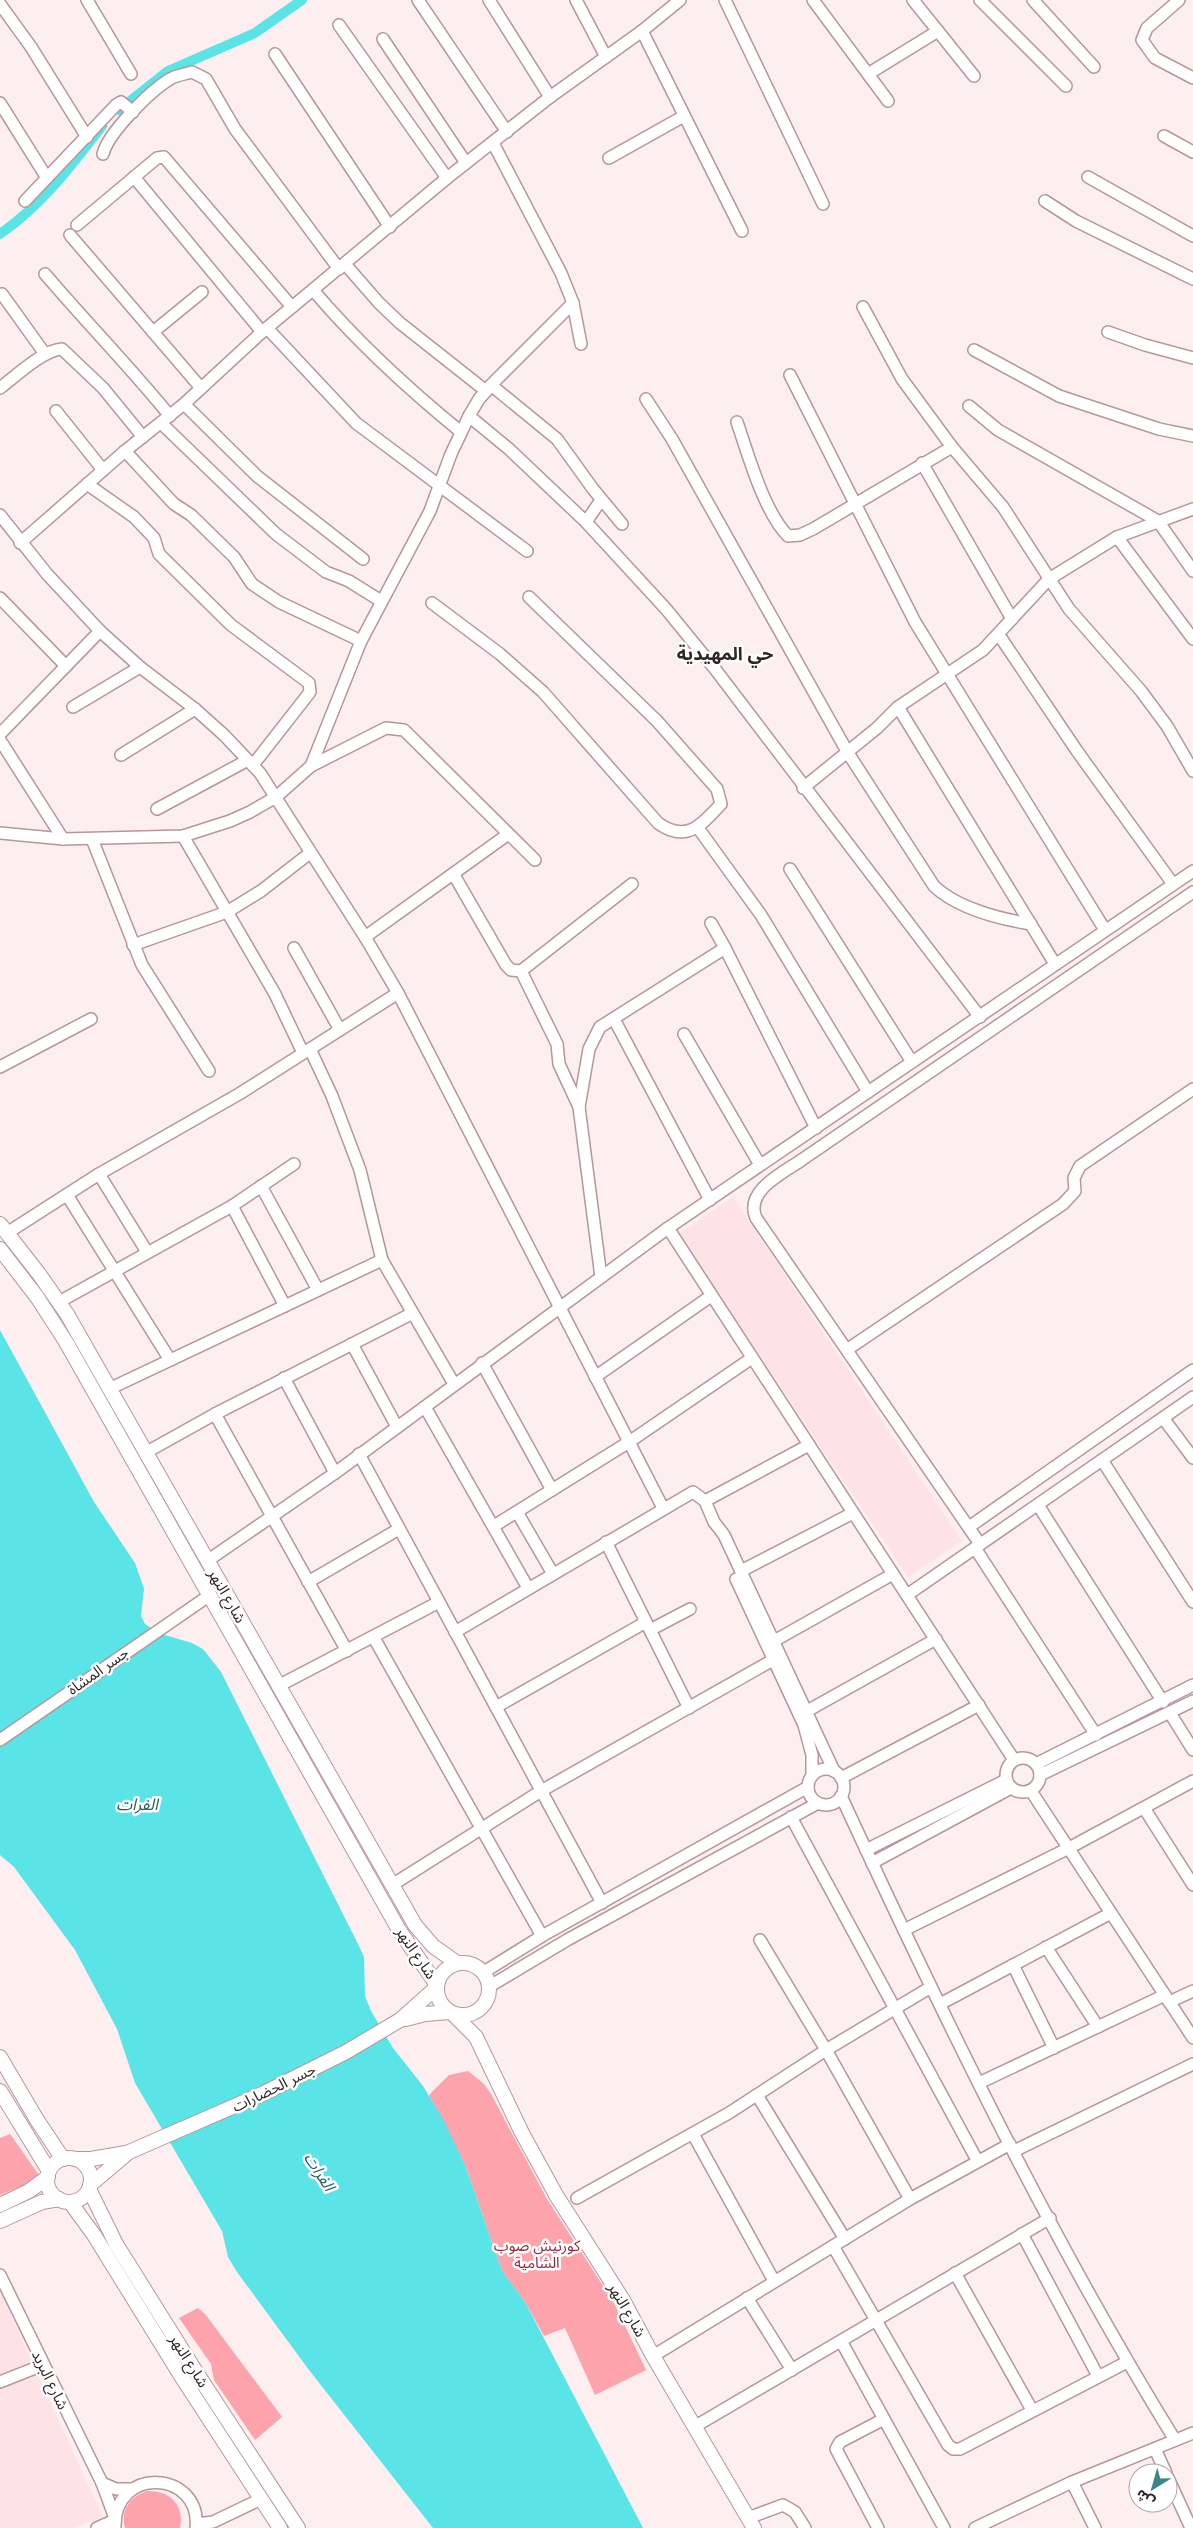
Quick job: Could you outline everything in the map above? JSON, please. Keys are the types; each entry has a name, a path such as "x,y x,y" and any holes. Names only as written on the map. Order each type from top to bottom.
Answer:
{"main road":[{"name":"شارع النهر","path":"3,1229 59,1302 79,1351 210,1595 399,1930 437,1986"},
{"name":"شارع النهر","path":"0,1249 109,1389 420,1932 441,1952 457,1963"},
{"path":"299,1752 313,1745"},
{"path":"400,2020 437,1986 445,1969 457,1963 472,1964 484,1972 490,1986 489,1996 484,2005 476,2037"},
{"path":"437,1986 440,2001 451,2012"},
{"path":"400,2020 425,2014 451,2012 470,2014 484,2005"},
{"name":"شارع النهر","path":"451,2012 476,2037 547,2179 627,2306 653,2356 751,2523"},
{"name":"جسر الحضارات","path":"129,2152 288,2082 400,2020"},
{"path":"0,2058 37,2120 69,2159 86,2166 90,2172 90,2187"},
{"path":"0,2091 49,2174 50,2190 64,2200"},
{"path":"0,2205 29,2191 49,2174 53,2166 69,2159 91,2159 129,2152"},
{"path":"0,2221 42,2202 81,2198 90,2187 129,2152"},
{"name":"شارع النهر","path":"90,2187 116,2244 196,2372 298,2528"},
{"name":"شارع النهر","path":"64,2200 94,2235 183,2379 280,2528"},
{"path":"183,2379 196,2372"}],"street":[{"path":"87,0 131,74"},
{"path":"418,0 507,132"},
{"path":"489,0 550,97"},
{"path":"576,0 606,57"},
{"path":"20,543 125,451 184,404 264,330 447,178 494,143 550,97 642,31 680,0"},
{"path":"724,0 823,204"},
{"path":"813,0 888,101"},
{"path":"913,0 974,76"},
{"path":"980,0 1066,86"},
{"path":"1033,0 1094,67"},
{"path":"1179,0 1147,28 1142,40 1155,58 1193,78"},
{"path":"0,4 31,46 86,137"},
{"path":"339,25 447,178"},
{"path":"642,31 742,231"},
{"path":"868,74 938,32"},
{"path":"384,39 466,163"},
{"path":"275,54 390,227"},
{"path":"103,154 105,144 133,112 171,78 192,72 206,79 235,129 342,266 400,323 557,439 601,500 622,524"},
{"path":"25,201 116,105 122,102 133,112"},
{"path":"0,103 47,178"},
{"path":"609,158 684,116"},
{"path":"1164,136 1193,152"},
{"path":"494,143 561,273 573,303 581,344"},
{"path":"77,225 157,158 164,157 292,307"},
{"path":"134,177 264,330 356,423 527,551"},
{"path":"1088,177 1193,236"},
{"path":"1045,201 1076,221 1193,280"},
{"path":"70,235 201,388"},
{"path":"44,274 92,329 137,375 165,420 276,534 326,572 349,580 381,601"},
{"path":"313,290 372,356 420,399 461,432"},
{"path":"153,332 202,292"},
{"path":"2,294 45,354"},
{"path":"311,766 361,641 430,511 469,416 488,388 573,303"},
{"path":"864,307 902,379 952,447 1003,507 1069,610 1141,691 1167,726 1193,771"},
{"path":"1108,332 1145,345 1193,358"},
{"path":"0,388 45,354 54,349 62,349 75,360 144,437"},
{"path":"974,350 1059,396 1159,429 1193,436"},
{"path":"790,375 915,622 1105,930"},
{"path":"646,399 672,439 848,753 934,886 951,900 1005,920 1031,924"},
{"path":"184,404 257,476 364,559"},
{"path":"969,406 998,430 1158,521 1193,571"},
{"path":"56,411 103,470"},
{"path":"469,416 509,449 586,522 666,609 715,669 980,1017"},
{"path":"737,422 756,478 781,529 788,536 813,530 952,447"},
{"path":"125,451 174,504 191,515 234,557 252,584 279,602 361,641"},
{"path":"922,464 1012,619"},
{"path":"87,484 134,517 153,536 159,554 231,625 309,683 310,692 250,762 157,808"},
{"path":"586,522 601,500"},
{"path":"804,788 848,753 898,708 983,650 999,635 1049,579 1117,537 1193,509"},
{"path":"0,515 20,543 100,631 140,667 196,709 250,762 276,797 365,937 398,994 663,1508"},
{"path":"1117,537 1193,639"},
{"path":"432,603 500,654 543,692 658,823 675,832 687,832 698,828 721,804 718,790 657,720 529,597"},
{"path":"0,598 66,666"},
{"path":"0,734 100,631"},
{"path":"999,635 1077,751 1173,884"},
{"path":"73,707 140,667"},
{"path":"898,708 1055,964"},
{"path":"120,755 196,709"},
{"path":"0,833 63,839 183,836 230,821 276,797 311,766 386,728 404,730 535,860"},
{"path":"0,740 63,839"},
{"path":"698,828 761,915 868,1092"},
{"path":"365,937 454,875 507,834"},
{"path":"183,836 332,1096 360,1170 382,1260 411,1314 454,1384"},
{"path":"92,839 142,965 209,1071"},
{"path":"134,945 227,912 261,891 310,853"},
{"path":"790,869 912,1062"},
{"path":"207,1561 335,1473 558,1307 668,1228 1193,870"},
{"path":"454,875 506,965 511,970 521,971 632,884"},
{"path":"1096,1735 977,1546 969,1527 753,1211 755,1197 760,1191 803,1159 1193,892"},
{"path":"710,923 726,948 816,1128"},
{"path":"294,948 340,1030"},
{"path":"579,1107 590,1049 600,1027 726,948"},
{"path":"521,971 557,1044 559,1064 579,1107 601,1277"},
{"path":"3,1229 67,1195 239,1094 398,994"},
{"path":"0,1067 92,1019"},
{"path":"614,1019 710,1200"},
{"path":"684,1034 760,1165"},
{"path":"848,1349 1063,1204 1075,1191 1074,1178 1080,1166 1193,1089"},
{"path":"793,1143 803,1159"},
{"path":"59,1302 232,1206 294,1164"},
{"path":"100,1174 147,1252"},
{"path":"261,1186 318,1290"},
{"path":"67,1195 170,1360"},
{"path":"232,1206 285,1306"},
{"path":"668,1228 1014,1760"},
{"path":"109,1389 382,1260"},
{"path":"595,1378 711,1296"},
{"path":"145,1453 215,1414 411,1314"},
{"path":"352,1344 397,1427"},
{"path":"494,1526 629,1442 752,1358"},
{"path":"482,1364 552,1490"},
{"path":"969,1527 1193,1370"},
{"path":"284,1378 335,1473"},
{"path":"907,1594 1193,1397"},
{"path":"425,1406 528,1588"},
{"path":"215,1414 347,1651"},
{"path":"1164,1418 1193,1458"},
{"path":"705,1501 809,1445"},
{"path":"359,1454 602,1903"},
{"path":"1102,1460 1193,1601"},
{"path":"455,1632 689,1492 698,1494 705,1501 714,1522 718,1539 807,1735 812,1755 812,1775 808,1787 810,1794 818,1803"},
{"path":"1038,1505 1163,1702"},
{"path":"517,1512 553,1574"},
{"path":"741,1571 853,1513"},
{"path":"490,1986 567,1940 791,1817 818,1803 830,1804 841,1796 844,1787 724,1535 714,1522"},
{"path":"308,1582 400,1528"},
{"path":"606,1542 689,1708"},
{"path":"774,1641 893,1574"},
{"name":"جسر المشاة","path":"0,1740 210,1595"},
{"path":"280,1685 374,1638 439,1602"},
{"path":"496,1707 648,1626 690,1609"},
{"path":"374,1638 542,1936"},
{"path":"807,1711 936,1639"},
{"path":"392,1885 541,1791 773,1660"},
{"path":"1038,1770 1096,1735 1193,1685"},
{"path":"1038,1770 1170,1713 1193,1701"},
{"path":"812,1775 824,1769 838,1775 979,1705"},
{"path":"1170,1713 1193,1750"},
{"path":"1026,1758 1038,1770 1036,1787 1031,1791 1020,1793 1008,1784 1006,1768 1014,1760 1026,1758"},
{"path":"904,1930 1069,1848 1193,1781"},
{"path":"866,1850 1008,1784"},
{"path":"872,1863 1008,1784"},
{"path":"484,1972 542,1936 808,1787"},
{"path":"1031,1791 1193,2038"},
{"path":"841,1796 931,1987 1012,2148 1127,2362 1175,2440"},
{"path":"1144,1808 1193,1885"},
{"path":"791,1817 977,2160"},
{"path":"940,2004 1111,1913"},
{"path":"760,1940 826,2050 910,2199"},
{"path":"1046,1948 1098,2027"},
{"path":"1013,1965 1054,2048"},
{"path":"577,2198 693,2134 826,2050 931,1987"},
{"path":"979,2083 1098,2027 1167,1999 1193,1991"},
{"path":"653,2356 845,2238 977,2160 1012,2148 1193,2064"},
{"path":"756,2095 845,2238"},
{"path":"693,2134 774,2281"},
{"path":"694,2427 1050,2218"},
{"path":"1022,2234 1098,2376"},
{"path":"833,2246 878,2320 948,2445 953,2449 960,2448 1127,2362"},
{"path":"955,2273 1032,2410"},
{"name":"شارع البريد","path":"0,2275 102,2483 115,2522"},
{"path":"747,2298 792,2370"},
{"path":"841,2341 944,2528"},
{"path":"0,2382 43,2365"},
{"path":"878,2528 836,2446 884,2418"},
{"path":"975,2528 1072,2482 1193,2433"},
{"path":"1155,2449 1161,2463"},
{"path":"102,2483 116,2489 132,2489 154,2482 172,2485 192,2503 197,2527 213,2522 261,2499"},
{"path":"1072,2482 1095,2528"},
{"path":"97,2528 115,2522 121,2502 132,2489"},
{"path":"1178,2500 1191,2528"},
{"path":"751,2523 783,2506 795,2512 805,2528"}],"shaded area":[{"path":"733,1197 962,1541 908,1577 678,1234"},
{"path":"0,2292 103,2517 75,2528 0,2528"}],"green space":[{"name":"كورنيش صوب الشامية","path":"468,2071 484,2084 491,2094 547,2199 614,2303 646,2370 595,2395 565,2328 544,2336 525,2302 502,2271 465,2165 429,2095 449,2075"},
{"path":"10,2134 41,2178 0,2195 0,2138"},
{"path":"198,2308 205,2314 282,2417 255,2440 214,2380 211,2364 179,2318"},
{"path":"147,2491 162,2493 174,2500 180,2512 180,2528 125,2528 125,2510 131,2501"}],"water":[{"name":"الفرات","path":"0,1330 94,1502 135,1563 144,1589 141,1616 145,1624 158,1633 192,1643 203,1649 221,1672 364,1957 365,1996 371,2011 393,2048 423,2086 443,2119 465,2165 502,2271 525,2302 643,2528 433,2528 309,2370 237,2272 228,2257 222,2231 135,2083 117,2029 75,1950 14,1867 0,1855"}],"waterway":[{"path":"119,110 168,71 255,33 302,0"},
{"path":"0,234 43,198 102,126"}],"district":[{"name":"حي المهيدية","path":"725,654"}]}
